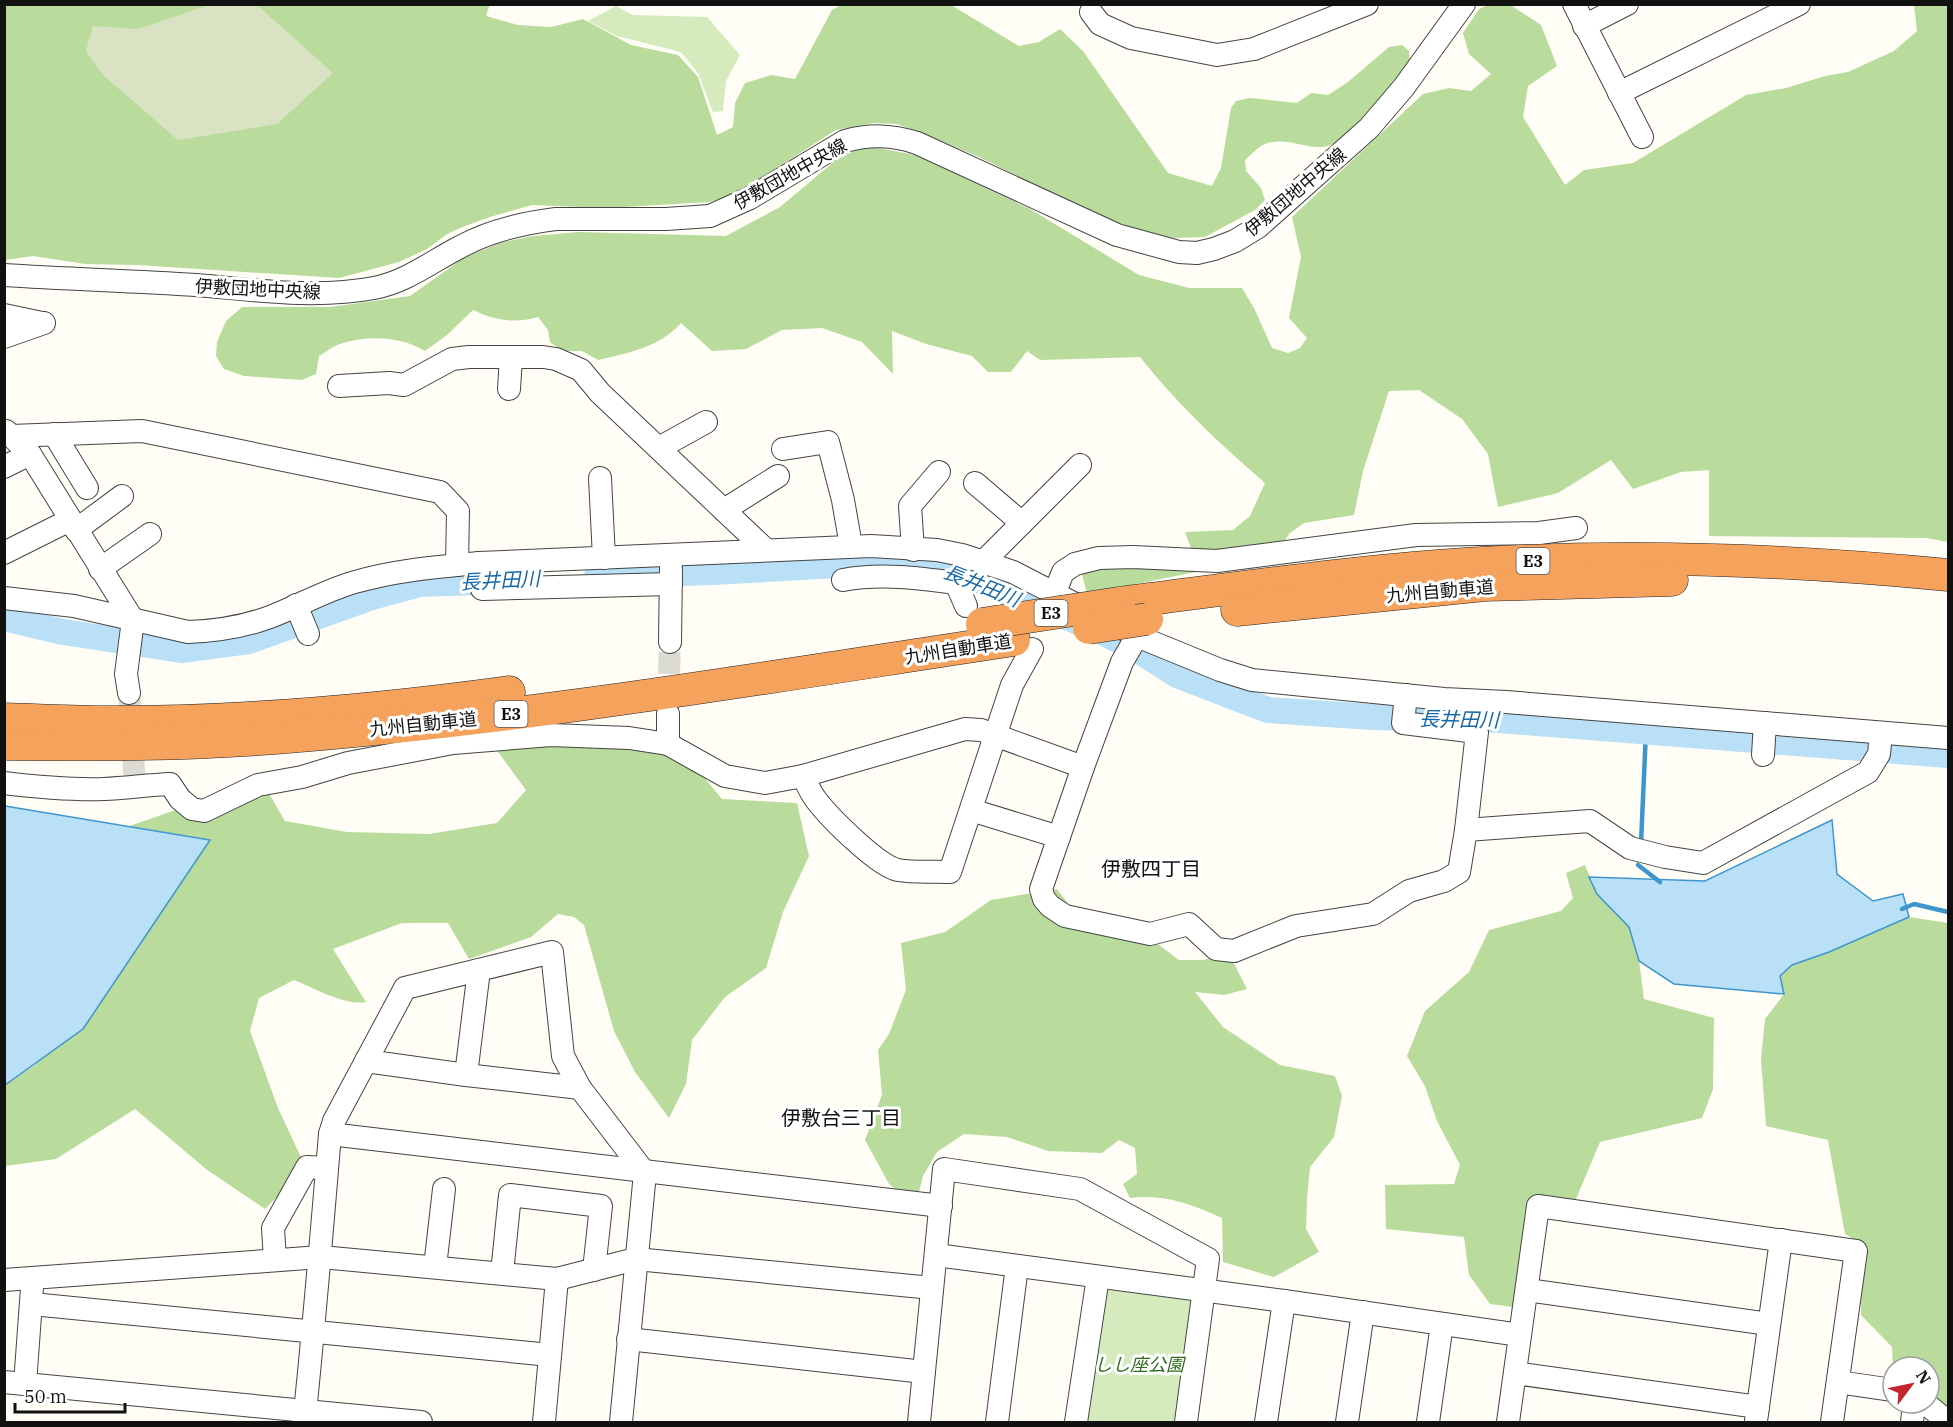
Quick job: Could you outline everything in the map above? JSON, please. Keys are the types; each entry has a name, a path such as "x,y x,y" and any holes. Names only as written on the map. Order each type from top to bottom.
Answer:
{"highway":[{"name":"九州自動車道","path":"4,719 110,722 272,717 453,700 636,675 974,615 1119,603 1377,572 1480,563 1576,559 1676,559 1785,562 1948,575"},
{"name":"九州自動車道","path":"4,744 140,745 251,740 453,722 1023,645 1135,640 1485,585 1673,580 1878,589 1948,597"}],"street":[{"path":"1094,7 1100,24 1131,39 1217,55 1254,49 1367,4"},
{"name":"伊敷団地中央線","path":"4,275 166,283 300,294 355,291 396,282 476,239 540,221 710,216 750,198 845,141 879,135 898,137 917,143 1117,235 1161,249 1197,252 1235,241 1258,226 1348,148 1391,103 1464,4"},
{"path":"1574,4 1642,137"},
{"path":"1584,26 1627,4"},
{"path":"1619,93 1799,4"},
{"path":"4,315 44,323 4,337"},
{"path":"339,386 389,383 404,385 452,359 469,357 556,359 581,370 600,393 765,549"},
{"path":"509,389 511,357"},
{"path":"659,448 706,422"},
{"path":"8,433 54,434 142,430 440,492 458,511 468,564 482,589 671,584"},
{"path":"8,433 30,454 133,624 127,684"},
{"path":"54,434 87,488"},
{"path":"783,450 828,442 851,546"},
{"path":"4,467 30,454"},
{"path":"984,561 1080,465"},
{"path":"913,550 910,506 939,472"},
{"path":"724,510 778,476"},
{"path":"600,478 604,558"},
{"path":"975,483 1022,523"},
{"path":"4,554 73,525 122,496"},
{"path":"1055,592 1063,572 1075,564 1099,558 1133,557 1218,561 1416,535 1539,533 1576,528"},
{"path":"100,568 150,534"},
{"path":"4,598 74,606 133,624 202,632 246,625 354,582 424,568 765,549 851,546 937,550 984,561 1013,572 1055,592 1135,640 1252,680 1444,699 1765,723 1880,743 1948,738"},
{"path":"962,555 956,583 974,615"},
{"path":"670,556 670,642"},
{"path":"843,580 857,577 922,578 956,583"},
{"path":"296,605 308,634"},
{"path":"1135,640 1083,766 1041,889 1044,899 1050,906 1065,916 1150,934 1188,924 1216,949 1234,951 1296,926 1373,914 1408,891 1444,881 1459,872 1477,732 1403,723 1406,695"},
{"path":"803,777 816,800 832,817 888,866 898,870 950,872 1023,645"},
{"path":"668,714 668,744"},
{"path":"1762,755 1765,723"},
{"path":"4,783 105,789 170,784 180,799 192,808 204,811 258,785 302,777 348,763 453,743 552,735 629,738 668,744 725,776 765,783 803,777 965,729 981,730 1083,766"},
{"path":"1466,830 1590,821 1629,848 1703,863 1868,772 1880,743"},
{"path":"971,810 1059,837"},
{"path":"304,1417 311,1332 321,1257 330,1134 366,1061 405,988 552,952 563,1056 580,1088 645,1173 621,1422"},
{"path":"466,1075 478,970"},
{"path":"366,1061 580,1088"},
{"path":"330,1134 645,1173 941,1206"},
{"path":"275,1260 273,1228 307,1167 327,1168"},
{"path":"919,1422 944,1169 1080,1189 1208,1259 1186,1422"},
{"path":"435,1267 444,1189"},
{"path":"502,1273 510,1195 601,1206 594,1270"},
{"path":"1508,1422 1538,1206 1856,1251 1832,1422"},
{"path":"1515,1373 1756,1415 1781,1240"},
{"path":"936,1255 1520,1335"},
{"path":"4,1280 321,1257 557,1279 636,1259 933,1288"},
{"path":"997,1422 1017,1266"},
{"path":"1076,1422 1098,1276"},
{"path":"33,1278 32,1304 15,1383 304,1417 421,1422"},
{"path":"544,1422 557,1279"},
{"path":"1527,1290 1769,1324"},
{"path":"1266,1422 1284,1301"},
{"path":"32,1304 550,1355"},
{"path":"1347,1422 1363,1312"},
{"path":"1428,1422 1442,1324"},
{"path":"628,1339 924,1372"},
{"path":"1838,1382 1881,1387"}],"green space":[{"path":"490,4 486,16 518,25 551,27 583,19 631,45 678,55 698,77 717,135 733,127 735,103 745,83 771,75 795,79 832,10 843,4 951,5 1019,46 1039,42 1060,29 1083,51 1168,173 1212,186 1221,168 1231,108 1236,101 1250,98 1297,103 1311,93 1328,95 1348,82 1389,47 1402,45 1409,51 1410,62 1360,120 1331,145 1315,147 1280,141 1263,145 1256,150 1245,160 1246,171 1261,188 1265,200 1255,210 1205,237 1175,238 1147,234 1080,207 979,157 929,136 897,124 874,123 836,130 736,194 709,202 607,208 532,205 465,226 447,234 427,249 399,262 339,278 138,265 85,264 33,256 5,260 4,5"},
{"path":"209,5 257,5 333,73 277,124 178,140 104,76 86,51 93,26 138,29"},
{"path":"1488,5 1512,6 1541,25 1557,66 1528,86 1523,117 1565,185 1584,170 1633,163 1746,95 1786,88 1825,76 1848,72 1894,51 1917,31 1914,5 1948,5 1948,542 1926,538 1709,536 1709,470 1681,472 1633,489 1611,460 1558,493 1498,507 1488,454 1462,419 1419,390 1389,391 1363,471 1354,515 1304,523 1290,533 1274,556 1087,594 1079,562 1193,554 1185,532 1233,530 1250,516 1265,483 1200,423 1140,357 1040,360 1027,351 1011,372 988,372 972,356 926,344 892,331 893,374 862,342 822,328 782,330 746,349 712,351 681,323 673,331 653,343 632,352 598,360 582,351 562,351 550,342 548,330 538,317 504,320 473,310 447,335 425,351 405,342 383,338 350,341 335,346 319,356 316,374 302,380 244,376 224,369 216,356 217,342 226,321 242,307 330,307 410,296 465,257 503,242 533,236 579,232 726,236 780,207 836,160 860,148 879,148 915,155 1030,209 1139,275 1189,288 1242,288 1272,348 1288,353 1300,348 1307,338 1289,318 1301,257 1292,217 1423,94 1449,88 1471,91 1491,74 1469,54 1463,33 1479,9"},
{"path":"616,6 633,15 707,17 740,55 726,81 723,111 713,112 698,73 681,52 617,36 588,21"},
{"path":"490,741 626,744 691,762 722,799 797,803 809,856 783,912 766,968 725,997 692,1040 686,1084 669,1118 635,1072 614,1031 584,925 574,917 558,914 531,937 469,959 448,923 402,923 333,949 366,1002 358,1003 339,999 294,980 259,998 250,1031 278,1108 306,1168 265,1209 206,1169 135,1109 56,1159 5,1166 5,1085 35,1065 209,840 127,827 261,780 285,821 347,832 429,834 497,823 526,790"},
{"path":"1585,865 1597,894 1629,927 1639,961 1644,999 1714,1018 1713,1089 1702,1118 1600,1142 1573,1206 1529,1202 1513,1307 1490,1304 1469,1275 1464,1237 1386,1229 1385,1185 1454,1184 1460,1165 1437,1121 1425,1086 1407,1056 1425,1011 1469,972 1489,930 1561,911 1573,898 1566,873"},
{"path":"1057,889 1079,918 1147,936 1179,960 1204,960 1228,952 1247,989 1224,995 1195,992 1223,1027 1280,1065 1335,1076 1342,1096 1334,1137 1310,1167 1307,1199 1306,1229 1319,1252 1274,1277 1223,1262 1222,1218 1177,1201 1155,1197 1130,1198 1123,1184 1137,1174 1135,1148 1119,1140 1102,1153 1048,1151 1007,1137 964,1134 937,1152 923,1176 916,1204 889,1184 865,1140 882,1095 878,1050 889,1034 906,990 901,943 945,932 991,900"},
{"path":"1909,917 1948,923 1948,1415 1941,1409 1941,1355 1892,1355 1892,1347 1861,1315 1862,1244 1845,1234 1828,1140 1766,1126 1761,1059 1765,1019 1784,994 1780,976 1792,965 1829,952"},
{"name":"しし座公園","path":"1110,1285 1190,1297 1195,1305 1178,1422 1083,1422 1102,1290"}],"water":[{"path":"5,806 210,840 83,1029 5,1085"},
{"path":"1832,820 1837,874 1873,901 1903,894 1909,917 1829,952 1792,965 1780,976 1784,994 1674,984 1639,961 1629,927 1597,894 1589,877 1705,881"}],"waterway":[{"name":"長井田川","path":"597,576 855,564 936,567 983,582 1102,632 1141,652 1177,675 1268,710 1372,717 1499,720 1948,755"},
{"name":"長井田川","path":"4,618 63,632 181,650 249,641 372,597 420,584 504,581"},
{"path":"1641,843 1646,731"},
{"path":"1638,865 1660,882"},
{"path":"1902,909 1914,904 1948,912"}],"tunnel":[{"path":"668,707 670,642"},
{"path":"129,693 135,785"}],"district":[{"name":"伊敷四丁目","path":"1151,868"},
{"name":"伊敷台三丁目","path":"841,1117"}]}
